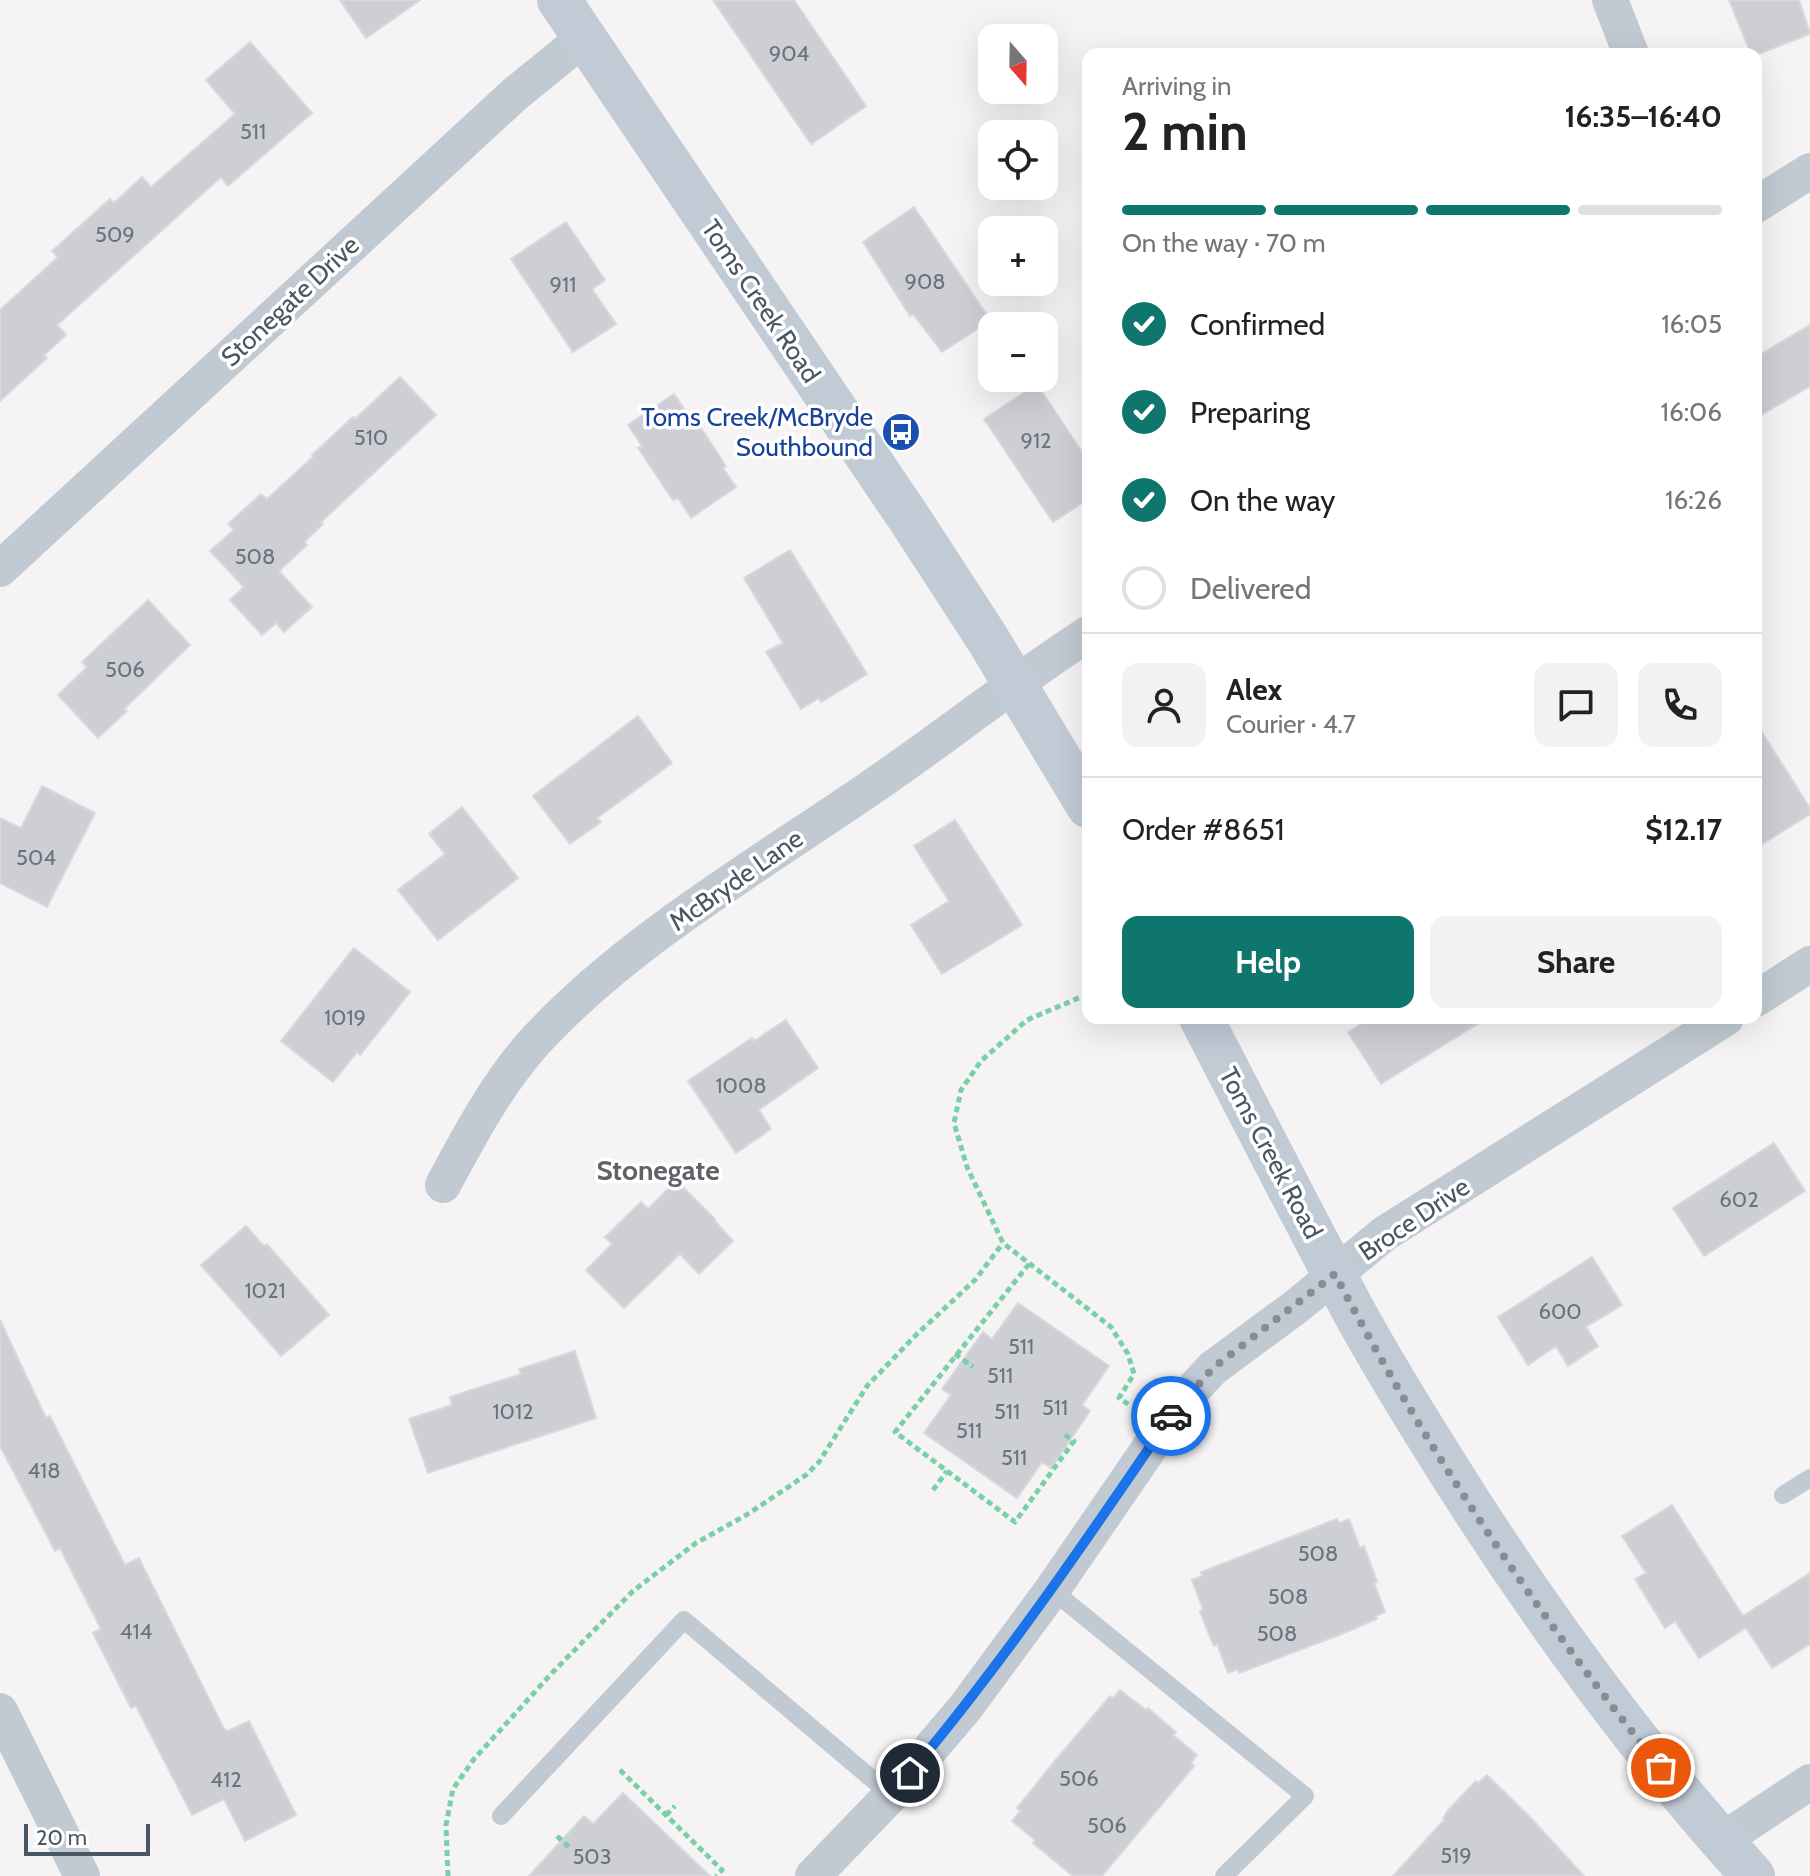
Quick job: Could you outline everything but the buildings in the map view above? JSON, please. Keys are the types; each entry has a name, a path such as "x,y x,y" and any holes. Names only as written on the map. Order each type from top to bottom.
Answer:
{"main road":[{"name":"Toms Creek Road","path":"559,0 919,534 1016,685 1082,796"},
{"name":"Toms Creek Road","path":"1204,1024 1335,1274 1428,1437 1516,1574 1629,1729 1753,1876"}],"street":[{"path":"1610,0 1629,48"},
{"name":"Stonegate Drive","path":"0,569 515,94 584,38"},
{"path":"1762,201 1810,171"},
{"name":"McBryde Lane","path":"443,1185 486,1106 529,1049 573,1004 663,930 953,732 1082,638"},
{"path":"1762,995 1810,964"},
{"name":"Broce Drive","path":"813,1876 891,1795 965,1708 1052,1590 1181,1402 1213,1368 1384,1234 1716,1024"},
{"path":"0,1711 82,1876"},
{"path":"1721,1841 1810,1782"}],"lane":[{"path":"1783,1495 1810,1478"},
{"path":"1052,1590 1305,1796 1224,1876"},
{"path":"501,1816 684,1620 891,1795"}],"path":[{"path":"1082,997 1027,1020 981,1061 961,1090 954,1123 967,1167 1003,1243 1111,1327 1128,1354 1134,1374 1119,1398 1135,1409"},
{"path":"448,1876 446,1825 453,1789 474,1759 552,1673 633,1591 696,1543 748,1514 806,1475 819,1462 867,1386 975,1280 1003,1243"},
{"path":"1029,1264 895,1432 1015,1522 1074,1441 1062,1433"},
{"path":"955,1354 973,1367"},
{"path":"933,1490 947,1471"},
{"path":"620,1770 722,1870 716,1876"},
{"path":"666,1815 675,1806"},
{"path":"557,1836 569,1847"}],"way so far":[{"path":"1171,1416 1213,1368 1335,1274 1428,1437 1516,1574 1562,1640 1661,1768"}],"place":[{"name":"Toms Creek/McBryde Southbound","path":"901,432"}],"district":[{"name":"Stonegate","path":"658,1170"}],"route":[{"path":"910,1773 965,1708 1052,1590 1171,1416"}]}
